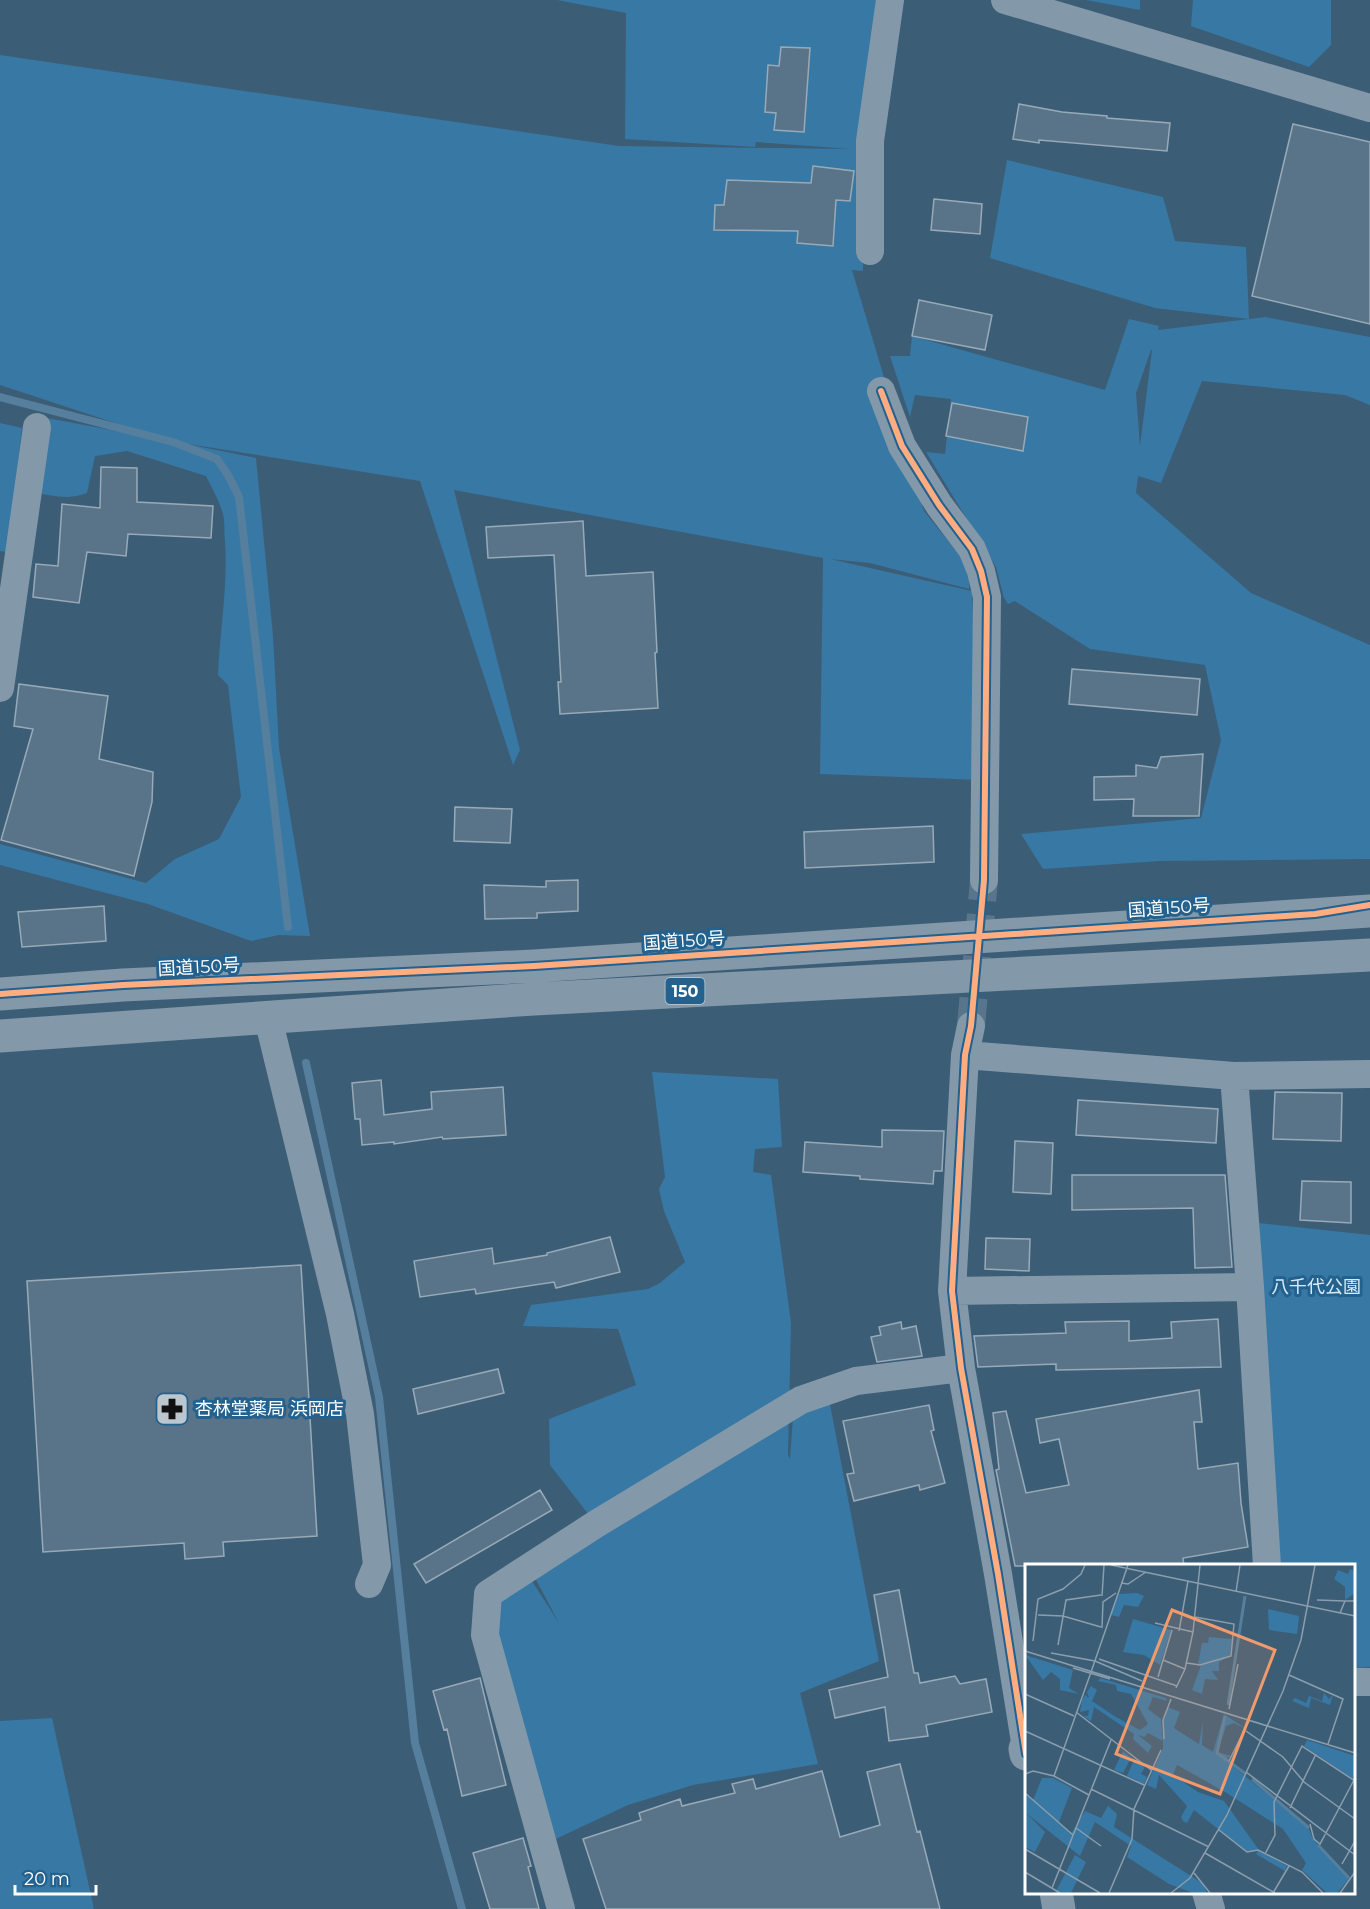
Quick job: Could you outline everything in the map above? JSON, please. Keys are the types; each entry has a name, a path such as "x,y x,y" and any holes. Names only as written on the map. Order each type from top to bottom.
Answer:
{"highway":[{"name":"150","path":"1315,914 1370,904"},
{"name":"国道150号","path":"0,994 534,966 1370,910"},
{"name":"150","path":"0,1036 534,999 1370,955"},
{"name":"150","path":"1306,959 1370,962"}],"street":[{"path":"870,251 870,141 890,0"},
{"path":"1005,0 1370,108"},
{"path":"881,391 902,446 939,505 972,549 985,588 988,614 984,880"},
{"path":"1,670 37,427"},
{"path":"268,1018 340,1314 360,1414 377,1565 369,1584"},
{"path":"970,1026 965,1055 952,1291 961,1368 998,1574 1025,1744"},
{"path":"965,1055 1234,1076 1370,1074"},
{"path":"1234,1076 1267,1564"},
{"path":"952,1291 1250,1287"},
{"path":"561,1909 485,1635 488,1594 590,1528 801,1400 856,1381 961,1368"},
{"path":"1056,1894 1059,1909"},
{"path":"1206,1894 1211,1909"}],"green space":[{"path":"557,0 881,0 865,150 863,271 852,270 924,511 970,568 969,589 870,563 830,559 972,591 981,780 820,774 823,558 454,490 520,750 513,765 420,481 182,443 256,458 273,636 279,748 310,936 279,935 251,941 148,904 0,865 0,844 146,883 175,859 219,839 241,797 228,685 218,675 226,558 224,520 220,504 206,476 127,451 95,456 87,493 68,497 36,493 47,418 170,441 0,385 0,55 619,146 850,149 756,142 755,147 625,139 626,13"},
{"path":"1086,0 1140,0 1140,10"},
{"path":"1193,0 1331,0 1331,45 1309,67 1191,26"},
{"path":"1007,160 1163,197 1175,241 1246,247 1249,319 1155,308 990,258"},
{"path":"1265,317 1370,337 1370,405 1345,395 1202,381 1161,483 1138,476 1136,493 1251,593 1370,645 1370,859 1160,861 1043,869 1021,834 1201,818 1221,740 1205,665 1090,649 1015,601 1008,604 1004,598 996,567 926,452 945,454 951,399 915,395 910,417 890,356 910,356 912,336 1105,390 1129,319 1159,326 1158,330","holes":["1152,350 1140,446 1136,393"]},
{"path":"0,423 22,428 7,552 0,551"},
{"path":"652,1072 778,1079 782,1147 755,1149 753,1172 771,1175 791,1323 788,1455 790,1459 793,1417 829,1399 879,1661 800,1693 818,1764 693,1785 628,1805 543,1845 491,1600 528,1575 559,1623 534,1576 596,1524 550,1465 549,1419 636,1385 618,1329 523,1326 531,1305 648,1289 660,1283 685,1262 664,1211 659,1189 665,1177"},
{"name":"八千代公園","path":"1259,1223 1370,1235 1370,1667 1355,1668 1355,1564 1277,1564"},
{"path":"52,1718 94,1909 0,1909 0,1721"}],"building":[{"path":"781,47 810,48 804,132 774,130 776,113 765,112 768,65 779,66"},
{"path":"1019,104 1062,112 1107,116 1107,118 1170,123 1167,151 1039,140 1039,143 1013,139"},
{"path":"1293,124 1370,142 1370,324 1252,296"},
{"path":"813,166 854,171 850,201 836,200 833,246 797,243 798,231 714,230 715,205 724,205 727,180 811,183"},
{"path":"934,199 982,204 980,234 931,230"},
{"path":"919,300 992,315 985,350 912,336"},
{"path":"952,403 1028,417 1023,451 946,436"},
{"path":"101,467 137,468 137,502 213,506 211,538 128,534 126,556 87,552 79,603 33,597 36,564 58,566 62,504 100,508"},
{"path":"583,521 586,576 653,572 658,708 560,714 558,682 561,682 554,555 488,558 486,527"},
{"path":"1072,669 1200,679 1197,715 1069,704"},
{"path":"19,684 108,696 99,759 153,772 152,802 134,876 1,840 33,729 14,726"},
{"path":"1203,754 1199,816 1133,816 1134,799 1094,800 1094,777 1136,776 1136,765 1157,768 1161,757"},
{"path":"455,807 512,809 510,843 454,841"},
{"path":"933,826 934,862 805,868 804,832"},
{"path":"578,880 578,911 537,913 537,918 485,919 484,885 546,887 546,881"},
{"path":"104,906 106,941 22,947 18,912"},
{"path":"381,1080 384,1115 432,1109 431,1092 503,1087 506,1135 443,1139 442,1137 394,1144 394,1142 362,1145 360,1119 355,1119 352,1083"},
{"path":"1275,1092 1342,1093 1341,1141 1273,1139"},
{"path":"1078,1100 1218,1109 1216,1143 1076,1135"},
{"path":"882,1130 944,1131 942,1171 934,1171 933,1184 803,1172 805,1142 882,1147"},
{"path":"1015,1141 1053,1143 1051,1194 1013,1192"},
{"path":"1072,1175 1225,1175 1232,1267 1195,1268 1193,1208 1072,1210"},
{"path":"1302,1181 1351,1182 1351,1223 1300,1220"},
{"path":"610,1237 620,1272 556,1288 554,1282 476,1294 475,1289 420,1297 414,1261 492,1248 494,1264 547,1255 547,1253"},
{"path":"986,1238 1030,1239 1029,1271 985,1269"},
{"name":"杏林堂薬局 浜岡店","path":"301,1265 317,1536 223,1542 224,1556 185,1559 184,1543 43,1552 27,1281"},
{"path":"1218,1319 1221,1367 1056,1370 1056,1364 978,1367 974,1336 1066,1333 1065,1322 1129,1321 1129,1341 1172,1338 1171,1322"},
{"path":"901,1322 902,1329 916,1326 922,1356 877,1362 871,1337 881,1335 879,1327"},
{"path":"498,1369 504,1393 418,1414 413,1389"},
{"path":"1199,1390 1202,1422 1194,1422 1198,1469 1238,1463 1248,1547 1183,1558 1184,1564 1025,1564 1025,1566 1015,1566 996,1470 999,1469 993,1413 1006,1411 1026,1493 1069,1485 1059,1439 1040,1443 1036,1419"},
{"path":"929,1405 934,1430 931,1431 945,1483 920,1490 919,1485 854,1501 847,1474 854,1473 843,1421"},
{"path":"540,1490 552,1510 426,1583 414,1564"},
{"path":"899,1590 914,1673 918,1673 920,1683 955,1676 960,1684 986,1679 992,1712 926,1725 928,1736 889,1741 885,1707 835,1718 829,1690 888,1677 874,1595"},
{"path":"480,1678 506,1785 462,1796 447,1729 444,1730 433,1691"},
{"path":"900,1764 940,1909 606,1909 583,1839 641,1820 639,1813 680,1799 682,1806 735,1793 732,1784 753,1779 756,1789 822,1771 840,1837 880,1825 867,1772"},
{"path":"523,1838 539,1909 490,1909 473,1853"}],"waterway":[{"path":"0,397 173,442 217,459 228,475 239,497 288,927"},
{"path":"306,1063 379,1397 415,1743 462,1909"}],"tunnel":[{"path":"971,1026 984,880"}],"cycle path":[{"path":"881,391 902,446 939,505 972,549 981,571 987,597 984,880 971,1026 965,1055 952,1291 961,1368 998,1574 1025,1748"},
{"path":"0,994 123,985 534,966 1315,914 1370,905"}],"place":[{"name":"杏林堂薬局 浜岡店","path":"172,1409"}]}
